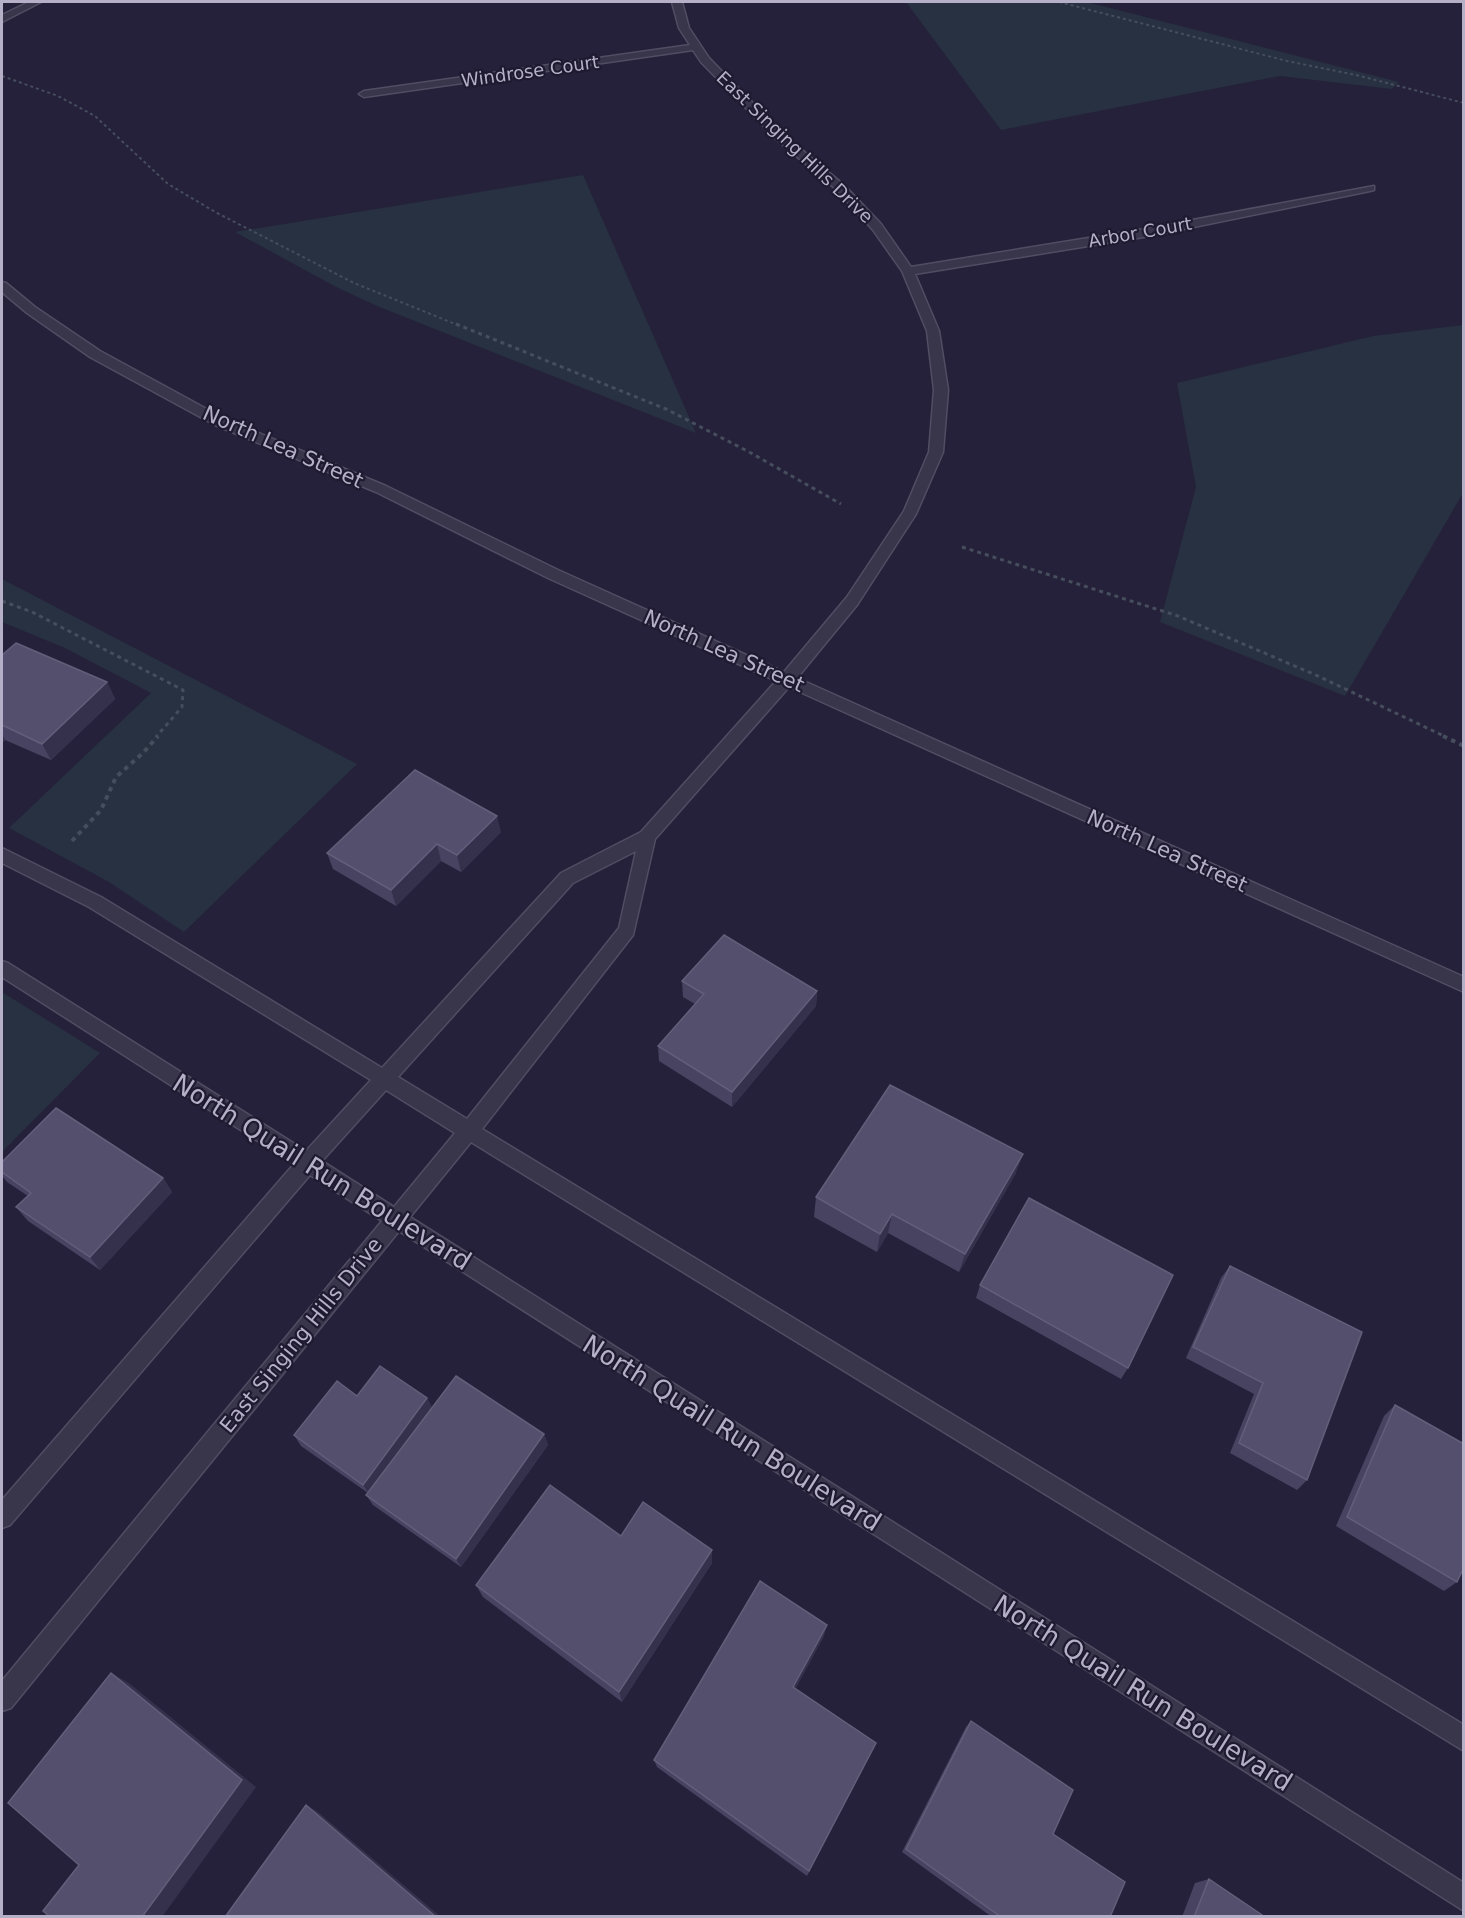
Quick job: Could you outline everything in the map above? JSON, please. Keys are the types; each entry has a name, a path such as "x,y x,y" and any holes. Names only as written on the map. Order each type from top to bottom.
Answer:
{"street":[{"path":"2,19 36,2"},
{"name":"East Singing Hills Drive","path":"2,1516 308,1163 567,878 647,837 786,680 852,601 911,511 936,452 942,390 933,331 908,271 877,227 841,188 731,90 695,47 684,28 677,2"},
{"name":"Windrose Court","path":"364,94 695,47"},
{"name":"Arbor Court","path":"908,271 1150,231 1370,188"},
{"name":"North Lea Street","path":"2,286 31,310 95,354 220,422 381,489 553,574 1464,985"},
{"name":"East Singing Hills Drive","path":"2,1699 469,1131 627,930 647,837"},
{"path":"2,855 95,902 1464,1739"},
{"name":"North Quail Run Boulevard","path":"2,968 1464,1898"}],"path":[{"path":"1059,2 1287,61 1356,75 1464,103"},
{"path":"2,76 58,96 95,116 168,184 217,213 354,283 666,409 752,453 841,504"},
{"path":"962,547 1178,616 1318,676 1464,746"},
{"path":"2,601 32,612 183,690 182,707 143,753 117,777 101,810 72,841"}],"shaded area":[{"path":"906,2 1087,2 1399,82 1392,89 1280,76 1001,130"},
{"path":"583,175 696,433 377,306 338,288 235,232"},
{"path":"1463,325 1463,493 1345,696 1160,622 1196,487 1177,383 1373,336"},
{"path":"2,579 357,764 184,932 109,882 9,828 151,693 65,648 2,622"},
{"path":"2,992 100,1053 2,1152"}],"building":[{"path":"16,643 107,682 42,744 2,725 2,655"},
{"path":"415,770 497,816 457,855 437,844 391,890 327,853"},
{"path":"724,935 817,991 732,1092 658,1046 704,994 682,981"},
{"path":"890,1085 1023,1154 965,1254 892,1214 880,1234 816,1197"},
{"path":"56,1108 163,1178 90,1257 16,1207 31,1193 2,1172 2,1162"},
{"path":"1029,1198 1173,1275 1128,1368 980,1285"},
{"path":"1230,1266 1362,1332 1307,1480 1239,1443 1263,1383 1193,1347"},
{"path":"380,1366 427,1398 363,1485 294,1435 337,1381 357,1396"},
{"path":"456,1376 544,1434 456,1559 366,1495"},
{"path":"1395,1405 1464,1444 1464,1567 1457,1582 1347,1517"},
{"path":"550,1485 621,1536 643,1502 712,1550 619,1692 476,1585"},
{"path":"760,1581 827,1625 793,1687 876,1743 809,1871 654,1760"},
{"path":"111,1673 242,1780 142,1917 50,1917 43,1911 79,1865 8,1803"},
{"path":"971,1721 1073,1790 1053,1834 1125,1882 1110,1917 1001,1917 906,1849"},
{"path":"306,1805 436,1917 225,1917"},
{"path":"1209,1879 1265,1917 1194,1917"}]}
